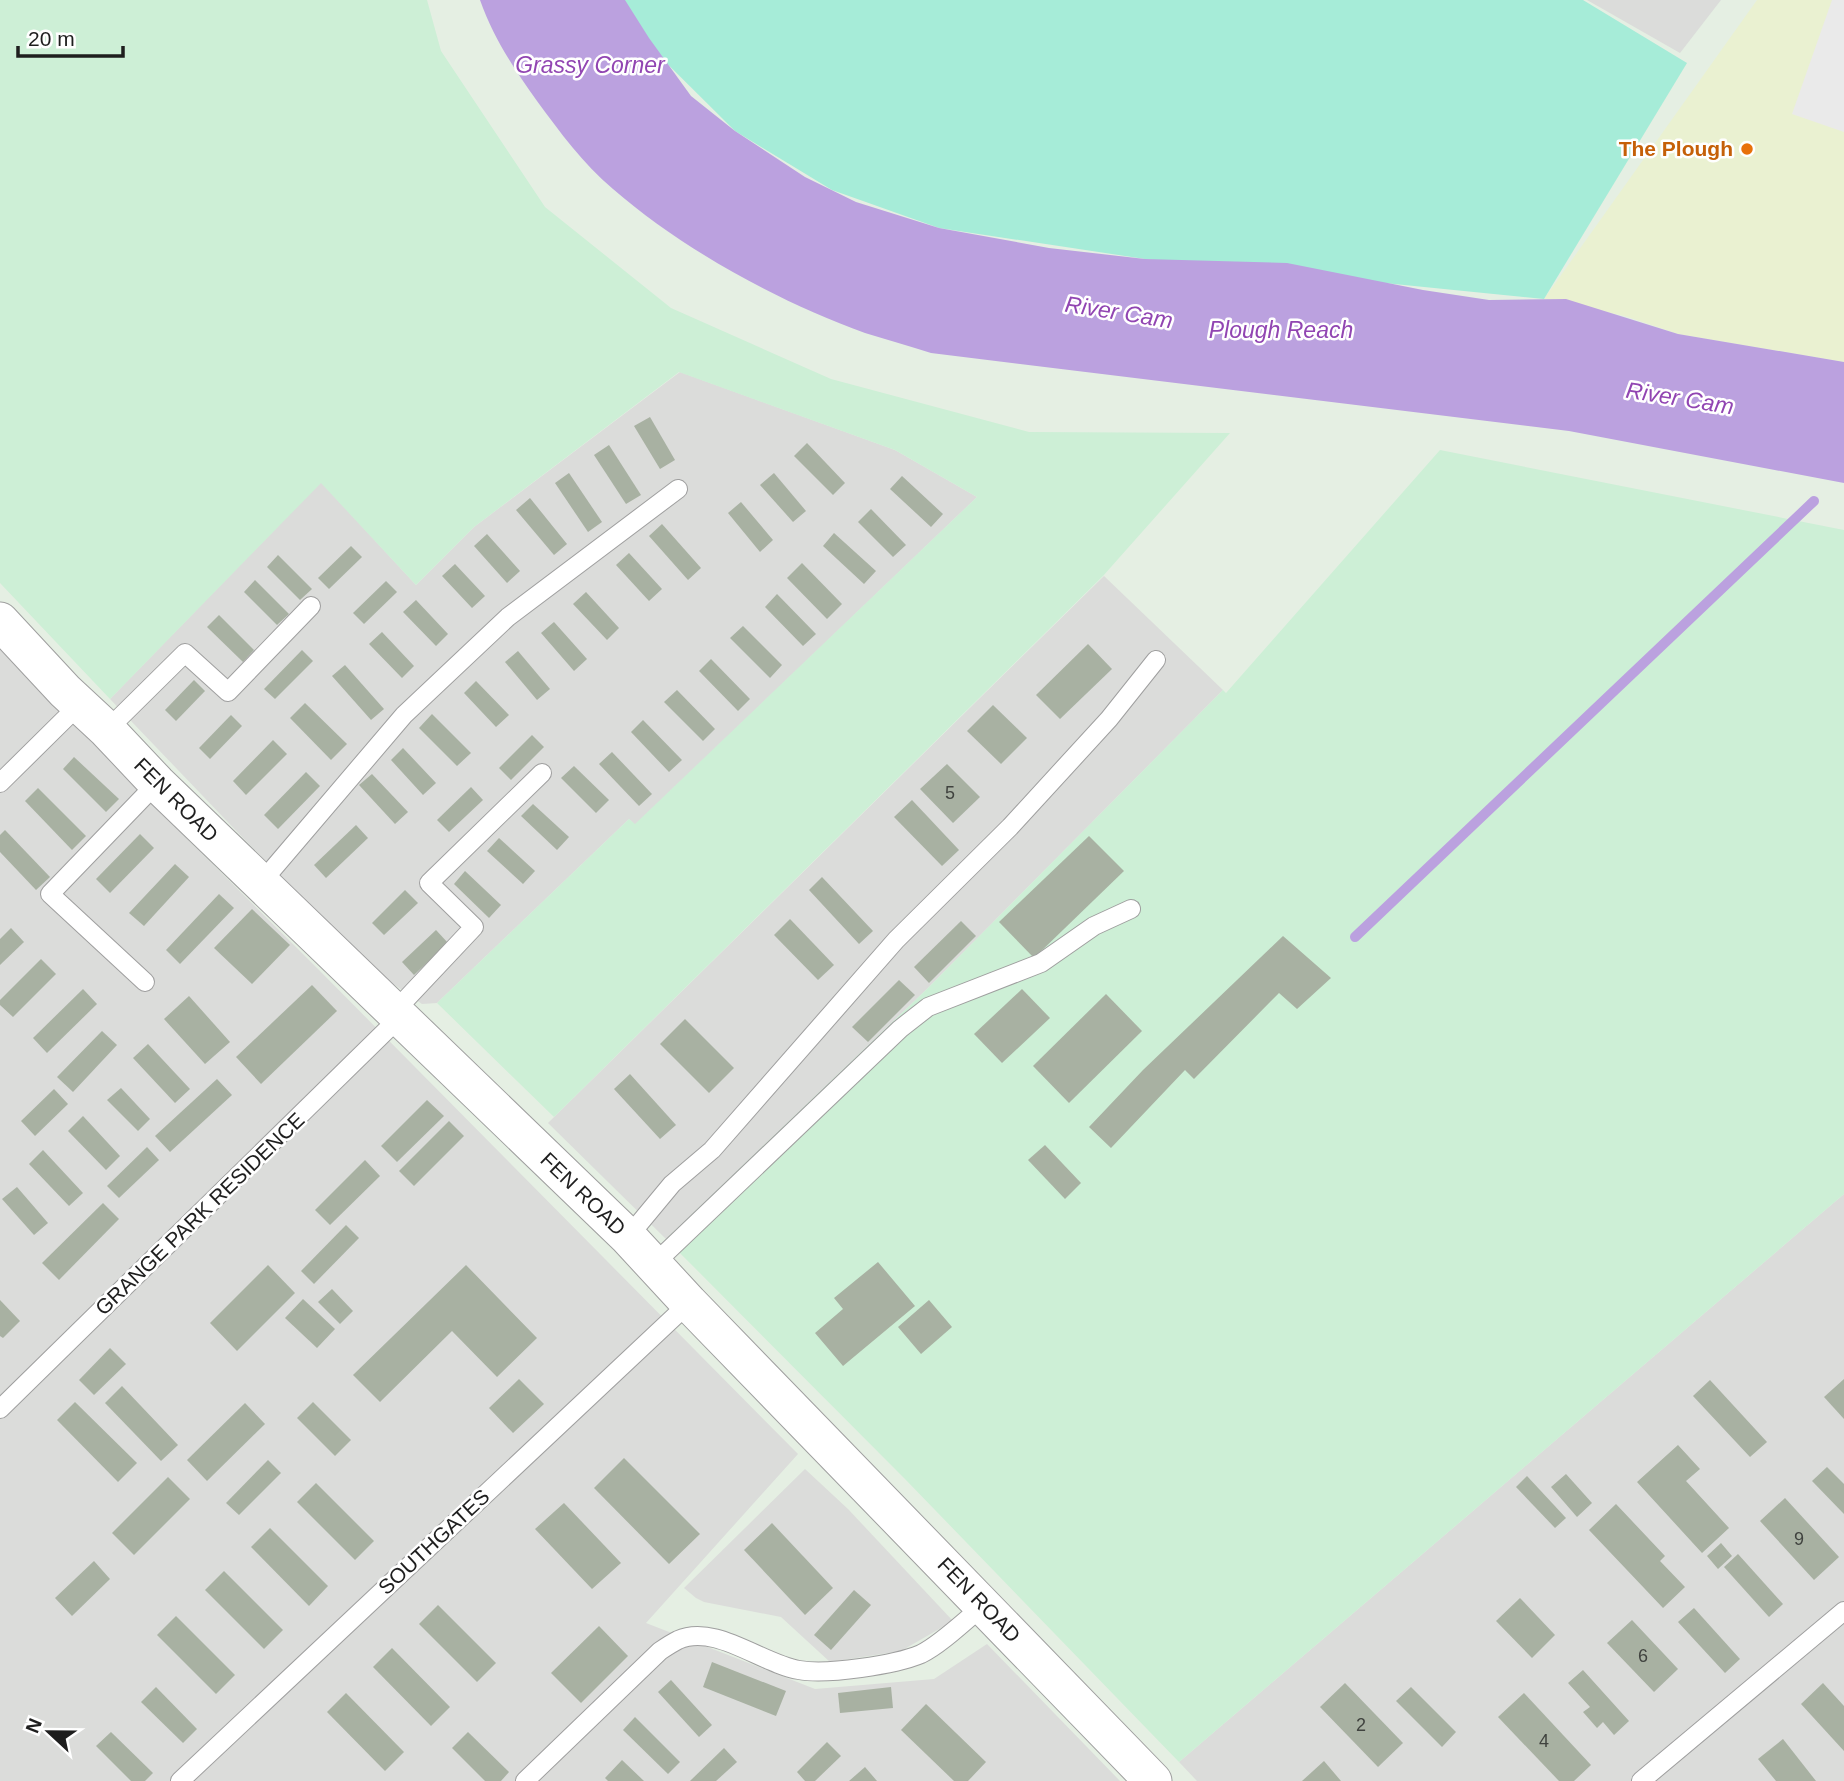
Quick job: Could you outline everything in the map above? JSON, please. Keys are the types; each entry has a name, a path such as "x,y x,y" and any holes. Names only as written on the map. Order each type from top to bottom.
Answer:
{"street":[{"name":"FEN ROAD","path":"0,621 157,783 628,1237 1153,1781"}],"lane":[{"path":"260,884 404,716 508,617 678,489"},
{"path":"107,730 185,653 228,692 311,606"},
{"path":"628,1237 672,1184 712,1150 896,940 1010,827 1100,729 1156,660"},
{"path":"0,783 80,704"},
{"name":"GRANGE PARK RESIDENCE","path":"0,1409 396,1016 474,927 429,883 542,773"},
{"path":"145,982 50,894 157,783"},
{"path":"653,1265 900,1029 928,1007 1041,963 1094,926 1131,909"},
{"name":"SOUTHGATES","path":"180,1781 689,1303"},
{"path":"525,1781 660,1651 680,1639 711,1636 780,1665 800,1670 873,1666 905,1660 923,1653 984,1605"},
{"path":"1641,1781 1844,1611"}],"shaded area":[{"path":"0,0 427,0 441,51 545,207 671,308 831,379 1029,432 1230,433 1103,576 554,1117 437,1003 629,819 635,824 977,497 895,450 679,372 474,527 416,585 321,483 110,699 0,583"},
{"path":"603,0 1583,0 1687,63 1544,299 1145,259 939,228 832,190 735,131"},
{"path":"1587,0 1721,0 1680,53"},
{"name":"The Plough","path":"1757,0 1844,0 1844,362 1678,334 1625,316 1544,299"},
{"path":"1832,0 1844,0 1844,132 1792,114"},
{"path":"680,372 895,450 977,497 635,825 629,819 437,1003 422,1004 375,971 110,699 321,482 416,585 474,527"},
{"path":"1440,450 1844,530 1844,1194 1179,1762 905,1479 666,1239 928,988 1223,690 1226,693"},
{"path":"1104,576 1223,690 928,988 666,1239 548,1123"},
{"path":"0,646 145,797 798,1454 646,1623 815,1689 934,1679 987,1644 1120,1781 0,1781"},
{"path":"1844,1194 1844,1781 1197,1781 1179,1762"},
{"path":"805,1469 848,1509 953,1621 901,1651 830,1662 781,1617 704,1602 684,1588"}],"water":[{"path":"480,0 625,0 691,96 735,131 805,177 856,202 939,228 1049,248 1145,259 1287,263 1489,300 1566,299 1678,334 1844,362 1844,483 1569,431 931,353 865,333 799,306 733,272 669,232 613,189 572,147 528,89 498,40"}],"building":[{"path":"650,417 675,460 660,469 634,426"},
{"path":"807,443 845,483 833,495 794,456"},
{"path":"609,445 641,495 626,504 594,455"},
{"path":"569,473 602,522 588,532 555,483"},
{"path":"774,473 806,511 793,522 760,485"},
{"path":"902,476 943,514 931,527 890,489"},
{"path":"530,498 567,544 554,555 516,510"},
{"path":"741,502 773,540 760,552 728,513"},
{"path":"871,509 906,545 893,557 858,522"},
{"path":"662,524 701,568 688,580 649,536"},
{"path":"834,533 876,571 864,584 823,546"},
{"path":"487,534 520,571 507,583 474,546"},
{"path":"351,546 362,557 329,589 318,578"},
{"path":"629,553 662,589 649,601 616,565"},
{"path":"278,555 312,589 300,600 267,567"},
{"path":"802,563 842,604 827,619 787,578"},
{"path":"455,564 485,596 472,608 442,576"},
{"path":"255,580 289,614 277,625 244,592"},
{"path":"386,581 397,592 364,624 353,613"},
{"path":"586,592 619,628 607,640 573,604"},
{"path":"777,594 816,634 803,646 765,607"},
{"path":"416,600 448,634 436,646 403,612"},
{"path":"219,615 254,650 243,662 207,627"},
{"path":"554,622 587,659 574,671 541,633"},
{"path":"743,626 782,665 770,678 730,638"},
{"path":"382,632 414,666 402,678 369,644"},
{"path":"1088,644 1112,669 1060,719 1036,695"},
{"path":"302,650 313,661 275,699 264,689"},
{"path":"518,651 550,689 537,700 505,662"},
{"path":"711,659 750,699 738,711 699,671"},
{"path":"345,665 384,709 371,720 332,676"},
{"path":"194,680 205,691 176,721 165,710"},
{"path":"476,681 509,715 496,727 464,693"},
{"path":"677,690 715,729 703,741 664,702"},
{"path":"305,703 347,744 331,760 290,718"},
{"path":"993,705 1027,738 1001,764 967,731"},
{"path":"432,714 471,753 457,766 419,728"},
{"path":"231,715 242,726 210,759 199,748"},
{"path":"643,720 682,760 669,772 631,732"},
{"path":"532,735 544,747 511,780 499,768"},
{"path":"273,740 287,754 246,795 233,781"},
{"path":"403,748 436,783 423,795 391,760"},
{"path":"612,752 652,794 639,806 599,764"},
{"path":"74,757 119,799 106,812 63,769"},
{"path":"947,764 980,797 953,823 920,789"},
{"path":"574,766 609,800 596,813 561,778"},
{"path":"306,772 320,786 278,829 264,815"},
{"path":"372,774 408,812 395,824 359,785"},
{"path":"471,787 483,800 449,832 437,820"},
{"path":"38,788 86,836 72,850 25,801"},
{"path":"912,800 959,850 942,866 894,817"},
{"path":"533,804 569,837 557,850 521,816"},
{"path":"356,825 368,838 326,878 314,865"},
{"path":"5,830 50,877 36,890 0,852 0,835"},
{"path":"140,834 154,848 110,893 96,879"},
{"path":"1089,836 1124,871 1034,958 999,922"},
{"path":"499,838 535,871 523,884 487,851"},
{"path":"175,864 189,877 144,926 129,913"},
{"path":"465,871 501,905 489,918 454,884"},
{"path":"822,877 873,931 859,944 809,890"},
{"path":"405,890 418,903 384,935 372,923"},
{"path":"219,894 234,908 180,964 166,950"},
{"path":"252,909 290,945 252,984 214,948"},
{"path":"790,919 834,965 818,980 774,935"},
{"path":"961,921 976,936 929,983 914,967"},
{"path":"11,928 24,942 0,965 0,939"},
{"path":"436,930 448,943 414,975 402,962"},
{"path":"1283,936 1331,978 1297,1009 1279,993 1194,1079 1185,1070 1111,1148 1089,1127 1143,1070"},
{"path":"41,959 56,974 13,1017 0,1005 0,1000"},
{"path":"899,980 915,995 868,1042 852,1027"},
{"path":"312,985 337,1011 261,1084 236,1057"},
{"path":"83,989 97,1004 47,1053 33,1038"},
{"path":"1022,989 1050,1018 1002,1063 974,1034"},
{"path":"1106,994 1142,1031 1069,1103 1033,1066"},
{"path":"189,996 230,1042 205,1064 164,1019"},
{"path":"685,1019 734,1068 709,1093 660,1044"},
{"path":"102,1031 117,1045 73,1092 57,1077"},
{"path":"148,1044 190,1089 175,1103 133,1058"},
{"path":"630,1074 676,1125 660,1139 614,1089"},
{"path":"217,1079 232,1095 170,1152 155,1136"},
{"path":"121,1088 150,1119 138,1131 107,1100"},
{"path":"54,1089 68,1104 35,1136 21,1121"},
{"path":"427,1100 444,1116 397,1162 381,1146"},
{"path":"83,1116 120,1156 106,1170 68,1131"},
{"path":"449,1121 464,1136 414,1186 399,1171"},
{"path":"1045,1145 1081,1183 1065,1199 1028,1160"},
{"path":"147,1147 159,1160 119,1198 107,1186"},
{"path":"43,1150 83,1193 69,1206 29,1164"},
{"path":"365,1160 380,1176 330,1225 315,1210"},
{"path":"17,1187 48,1223 34,1235 2,1199"},
{"path":"103,1203 119,1219 59,1280 42,1263"},
{"path":"346,1225 359,1238 314,1284 301,1271"},
{"path":"878,1262 915,1306 843,1366 815,1333 843,1309 834,1298"},
{"path":"268,1265 295,1293 237,1351 210,1323"},
{"path":"466,1265 537,1338 497,1377 452,1331 380,1402 353,1375"},
{"path":"332,1289 353,1311 340,1324 318,1302"},
{"path":"303,1299 335,1329 317,1348 285,1318"},
{"path":"0,1300 20,1321 3,1338 0,1336"},
{"path":"929,1300 952,1327 921,1354 898,1327"},
{"path":"110,1348 126,1364 94,1395 79,1380"},
{"path":"519,1379 544,1404 513,1433 489,1408"},
{"path":"1844,1379 1844,1419 1824,1397"},
{"path":"1710,1380 1767,1442 1750,1457 1693,1396"},
{"path":"122,1386 178,1445 161,1461 105,1403"},
{"path":"75,1402 137,1463 118,1482 57,1420"},
{"path":"313,1402 351,1440 335,1456 297,1418"},
{"path":"245,1403 265,1424 207,1481 187,1460"},
{"path":"1678,1445 1700,1469 1686,1481 1729,1528 1702,1553 1637,1482"},
{"path":"624,1458 700,1534 669,1564 594,1488"},
{"path":"268,1460 281,1473 239,1515 226,1503"},
{"path":"1827,1467 1844,1484 1844,1514 1812,1481"},
{"path":"1566,1474 1592,1503 1577,1517 1551,1487"},
{"path":"1527,1476 1566,1518 1555,1528 1516,1487"},
{"path":"168,1477 190,1499 134,1555 112,1533"},
{"path":"316,1483 374,1541 355,1560 297,1502"},
{"path":"1785,1498 1839,1557 1814,1580 1760,1521"},
{"path":"564,1503 621,1563 592,1589 535,1529"},
{"path":"1616,1504 1665,1556 1660,1561 1685,1587 1663,1608 1589,1530"},
{"path":"772,1523 833,1588 805,1615 744,1550"},
{"path":"270,1528 328,1586 309,1606 251,1547"},
{"path":"1721,1543 1732,1556 1718,1569 1707,1556"},
{"path":"1738,1554 1783,1604 1769,1617 1724,1567"},
{"path":"94,1561 110,1579 72,1616 55,1598"},
{"path":"224,1571 283,1630 264,1649 205,1590"},
{"path":"854,1590 871,1605 831,1650 814,1635"},
{"path":"1520,1598 1555,1635 1532,1658 1496,1621"},
{"path":"438,1605 496,1663 477,1682 419,1624"},
{"path":"1694,1608 1740,1659 1725,1673 1678,1622"},
{"path":"176,1616 235,1675 216,1694 157,1635"},
{"path":"1632,1620 1678,1669 1654,1692 1607,1643"},
{"path":"599,1626 628,1656 581,1703 551,1673"},
{"path":"392,1648 450,1707 431,1726 373,1667"},
{"path":"712,1662 786,1691 776,1716 703,1687"},
{"path":"1583,1670 1629,1721 1614,1735 1603,1722 1597,1728 1583,1712 1590,1707 1568,1683"},
{"path":"671,1680 712,1725 699,1737 658,1692"},
{"path":"1345,1683 1403,1743 1378,1767 1320,1707"},
{"path":"1823,1683 1844,1706 1844,1751 1801,1704"},
{"path":"156,1687 197,1729 183,1743 141,1702"},
{"path":"891,1687 893,1708 840,1713 838,1693"},
{"path":"1411,1687 1456,1732 1442,1747 1396,1701"},
{"path":"346,1693 404,1752 385,1771 327,1712"},
{"path":"1524,1693 1591,1765 1574,1781 1559,1781 1498,1717"},
{"path":"926,1704 986,1762 968,1781 954,1781 901,1730"},
{"path":"635,1717 680,1762 668,1774 623,1730"},
{"path":"111,1732 153,1773 145,1781 131,1781 96,1746"},
{"path":"468,1732 509,1772 501,1781 485,1781 452,1748"},
{"path":"1783,1739 1816,1781 1776,1781 1758,1759"},
{"path":"827,1742 841,1756 815,1781 805,1781 797,1772"},
{"path":"724,1748 737,1762 716,1781 690,1781"},
{"path":"622,1760 644,1781 608,1781 605,1778"},
{"path":"1324,1761 1341,1781 1302,1781"},
{"path":"865,1767 877,1781 849,1781"}],"waterway":[{"path":"1355,937 1814,501"}],"place":[{"name":"The Plough","path":"1747,149"}],"water label":[{"name":"Grassy Corner","path":"590,65"},
{"name":"River Cam","path":"1119,312"},
{"name":"Plough Reach","path":"1281,330"},
{"name":"River Cam","path":"1680,398"}]}
